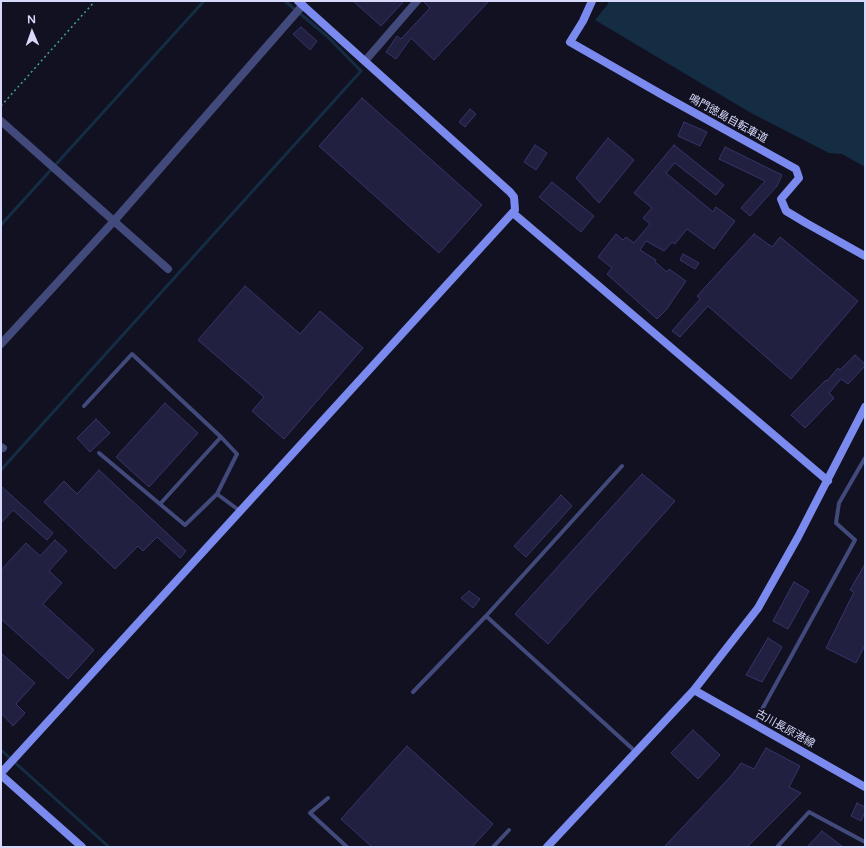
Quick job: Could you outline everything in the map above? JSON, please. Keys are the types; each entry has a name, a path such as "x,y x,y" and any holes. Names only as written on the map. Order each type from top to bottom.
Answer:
{"street":[{"path":"365,61 417,1"},
{"name":"鳴門徳島自転車道","path":"592,1 583,21 570,42 796,169 798,178 782,199 786,211 865,256"},
{"path":"1,344 114,221 288,22 301,5 514,196 515,210 513,213 1,774 82,847"},
{"path":"1,121 168,269"},
{"path":"513,213 828,481"},
{"path":"547,847 694,690 758,608 828,481 865,407"},
{"name":"古川長原港線","path":"694,690 865,787"}],"lane":[{"path":"84,406 132,354 221,437 237,454 216,494 185,525 99,453"},
{"path":"160,504 221,437"},
{"path":"754,724 855,540 836,523 839,503 865,458"},
{"path":"413,692 486,616 622,466"},
{"path":"216,494 240,512"},
{"path":"486,616 636,752"},
{"path":"328,798 310,813 347,847"},
{"path":"777,847 809,812 865,842"},
{"path":"493,847 509,830"}],"path":[{"path":"1,106 95,1"}],"water":[{"path":"608,1 865,1 865,167 842,154 829,153 751,113 595,20 608,4"}],"building":[{"path":"353,1 404,1 381,26"},
{"path":"423,1 489,1 434,60 411,38 396,59 386,52 397,36 401,39 430,8"},
{"path":"301,27 317,41 310,50 293,34"},
{"path":"362,98 482,205 439,253 319,146"},
{"path":"470,109 476,114 465,127 459,122"},
{"path":"684,122 707,132 700,146 678,136"},
{"path":"608,138 634,160 599,203 576,178"},
{"path":"535,145 547,153 536,170 524,162"},
{"path":"674,145 724,185 716,195 675,163 666,173 713,212 716,207 735,221 714,249 687,229 675,244 672,242 664,251 646,241 640,250 656,260 655,262 667,272 669,269 686,281 666,310 657,319 607,274 612,268 598,257 616,234 623,240 626,237 634,243 650,224 643,218 652,208 634,193"},
{"path":"725,147 782,175 777,186 750,216 741,208 765,181 719,159"},
{"path":"552,182 594,216 581,232 539,197"},
{"path":"754,234 772,247 780,237 858,301 791,379 708,306 680,337 672,331 700,299 697,296"},
{"path":"683,254 699,263 695,269 680,260"},
{"path":"245,286 300,334 320,311 363,348 284,439 252,411 264,397 198,340"},
{"path":"855,355 865,364 865,366 848,384 841,379 829,393 834,398 805,428 791,415 826,380 827,381 838,368 840,370"},
{"path":"165,403 198,433 149,487 116,457"},
{"path":"96,419 110,433 90,452 77,438"},
{"path":"99,470 186,551 180,558 157,537 143,551 138,546 115,569 44,502 64,481 77,494"},
{"path":"642,474 675,501 548,644 515,614"},
{"path":"1,486 53,533 47,540 13,510 1,523"},
{"path":"561,495 572,506 526,557 514,546"},
{"path":"55,540 67,551 49,571 62,583 43,604 94,650 68,679 1,619 1,570 26,543 40,556"},
{"path":"865,564 865,645 856,663 826,648 854,592 850,590"},
{"path":"794,582 809,591 788,629 773,621"},
{"path":"469,591 480,599 473,608 461,598"},
{"path":"768,638 782,647 762,682 746,675"},
{"path":"1,653 35,683 16,704 25,713 13,726 1,713"},
{"path":"693,730 720,755 698,779 671,753"},
{"path":"407,746 493,824 472,847 372,847 341,819"},
{"path":"766,748 800,766 789,787 801,793 747,847 664,847 731,776 741,763 754,769"},
{"path":"857,803 865,807 865,812 861,821 851,816"},
{"path":"822,831 843,847 807,847"}],"waterway":[{"path":"1,225 204,1"},
{"path":"1,470 361,71 328,37 285,1"},
{"path":"1,750 109,847"}]}
